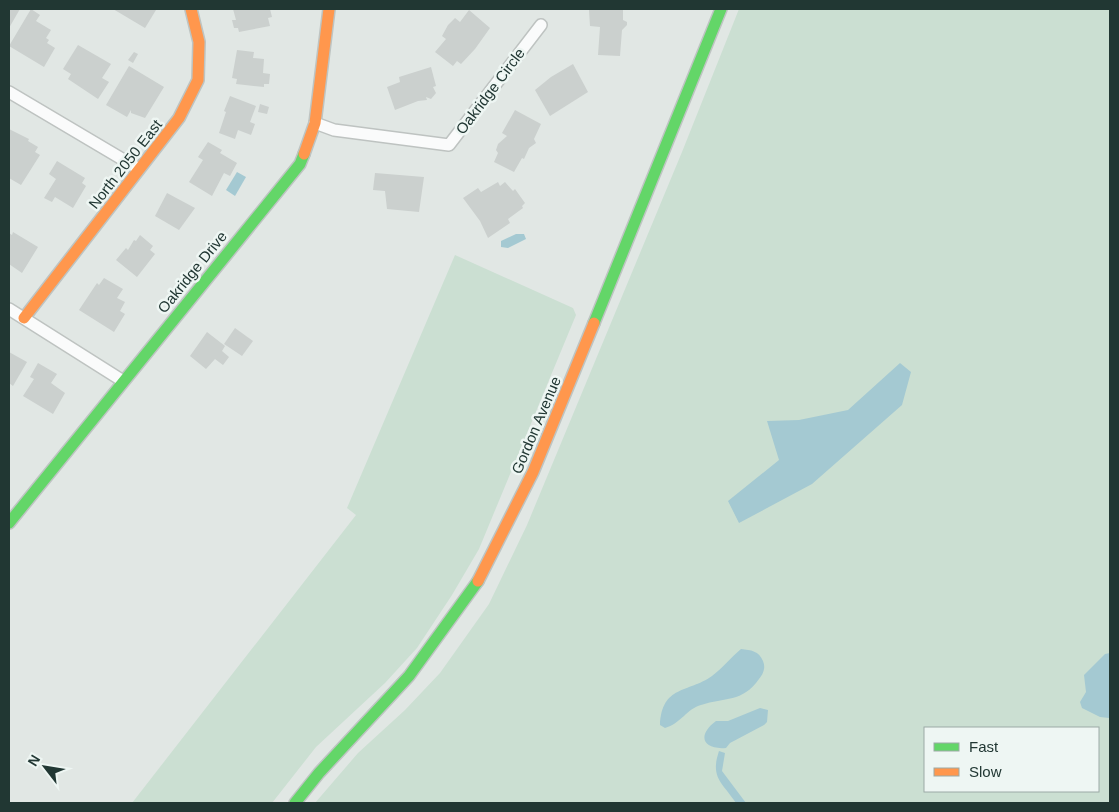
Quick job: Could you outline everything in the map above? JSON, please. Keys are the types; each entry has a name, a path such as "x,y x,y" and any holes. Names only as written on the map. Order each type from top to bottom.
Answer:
{"street":[{"name":"North 2050 East","path":"24,318 179,118 198,80 199,42 191,9"},
{"name":"Oakridge Drive","path":"9,523 300,164 314,123 328,9"},
{"name":"Gordon Avenue","path":"295,803 308,784 398,690 438,640 474,586 505,530 533,472 721,9"},
{"name":"Oakridge Circle","path":"314,123 334,130 449,145 540,25"},
{"path":"9,92 139,169"},
{"path":"9,309 123,380"}],"green space":[{"path":"739,9 1110,9 1110,803 315,803 358,753 405,710 440,673 489,604 527,525 682,152"},
{"path":"455,255 573,308 576,315 479,549 452,595 417,648 385,683 316,747 272,803 132,803 356,515 347,508"}],"water":[{"path":"237,172 246,177 235,196 226,190"},
{"path":"516,234 524,234 526,239 508,248 501,247 501,241"},
{"path":"900,363 911,372 902,405 812,484 739,523 728,501 779,460 767,421 799,420 848,410"},
{"path":"741,649 757,653 764,664 763,673 753,687 740,696 696,707 670,726 665,728 660,725 662,712 671,696 712,676"},
{"path":"1110,653 1109,718 1100,717 1082,708 1080,702 1086,692 1084,675 1105,654"},
{"path":"760,708 768,710 767,722 764,725 730,743 726,748 712,747 707,744 704,736 710,726 716,721 728,721"},
{"path":"719,751 725,753 722,771 746,803 736,803 719,779 716,768"}],"building":[{"path":"9,9 20,9 9,28"},
{"path":"31,9 40,15 36,21 51,30 46,38 49,40 47,43 55,48 44,67 9,46"},
{"path":"113,9 155,9 156,10 145,28"},
{"path":"233,9 270,9 272,17 268,18 270,26 239,32 238,28 234,28 232,20 236,20"},
{"path":"469,10 490,28 461,64 457,61 453,66 435,52 446,39 442,36 448,25 455,18 460,22"},
{"path":"589,10 623,10 623,20 627,22 627,25 622,30 620,56 598,55 600,27 590,26"},
{"path":"78,45 111,64 102,78 109,82 98,99 68,79 71,74 63,69"},
{"path":"237,50 254,52 253,58 264,59 263,73 270,74 269,84 264,84 264,87 236,84 237,79 232,78"},
{"path":"134,52 138,54 133,63 128,60"},
{"path":"573,64 588,92 550,116 535,90 551,77"},
{"path":"129,66 164,87 145,118 131,113 131,110 127,117 106,105"},
{"path":"431,67 436,86 433,87 436,93 431,99 426,97 427,100 418,101 395,110 387,87 400,82 399,77"},
{"path":"230,96 256,106 250,122 255,124 251,135 238,130 235,139 219,133"},
{"path":"260,104 269,107 267,114 258,112"},
{"path":"515,110 541,124 534,139 536,143 529,148 524,159 522,158 514,172 494,162 498,153 496,150 498,144 507,136 502,133"},
{"path":"9,129 29,139 28,141 38,147 35,152 40,155 21,185 9,178"},
{"path":"208,142 222,150 220,153 237,163 230,176 224,173 212,196 189,182 203,160 198,157"},
{"path":"57,161 85,178 82,183 86,186 73,208 55,197 52,202 44,198 56,179 49,174"},
{"path":"375,173 424,177 419,212 387,209 385,191 373,190"},
{"path":"498,182 500,186 505,182 513,191 515,189 525,203 522,206 523,208 508,219 510,223 488,238 480,221 463,198 478,188 481,192"},
{"path":"167,193 195,208 179,230 155,216"},
{"path":"13,232 38,247 22,273 9,264 9,233 12,235"},
{"path":"140,235 153,246 150,250 155,254 137,277 116,260 126,248 128,250 134,240 136,241"},
{"path":"104,278 123,289 117,298 125,302 120,311 125,314 114,332 79,310 97,283 99,285"},
{"path":"235,328 253,341 242,356 224,344"},
{"path":"207,332 225,346 222,351 229,357 223,365 215,359 206,369 190,356"},
{"path":"9,352 27,362 13,386 9,383"},
{"path":"38,363 57,374 51,383 65,393 53,414 23,396 34,379 30,377"}],"traffic: fast":[{"path":"594,323 721,9"},
{"path":"9,523 300,164 304,154"},
{"path":"295,803 319,773 409,676 478,581"}],"traffic: slow":[{"path":"24,318 179,118 198,80 199,42 191,9"},
{"path":"304,154 315,123 329,9"},
{"path":"478,581 533,472 594,323"}]}
